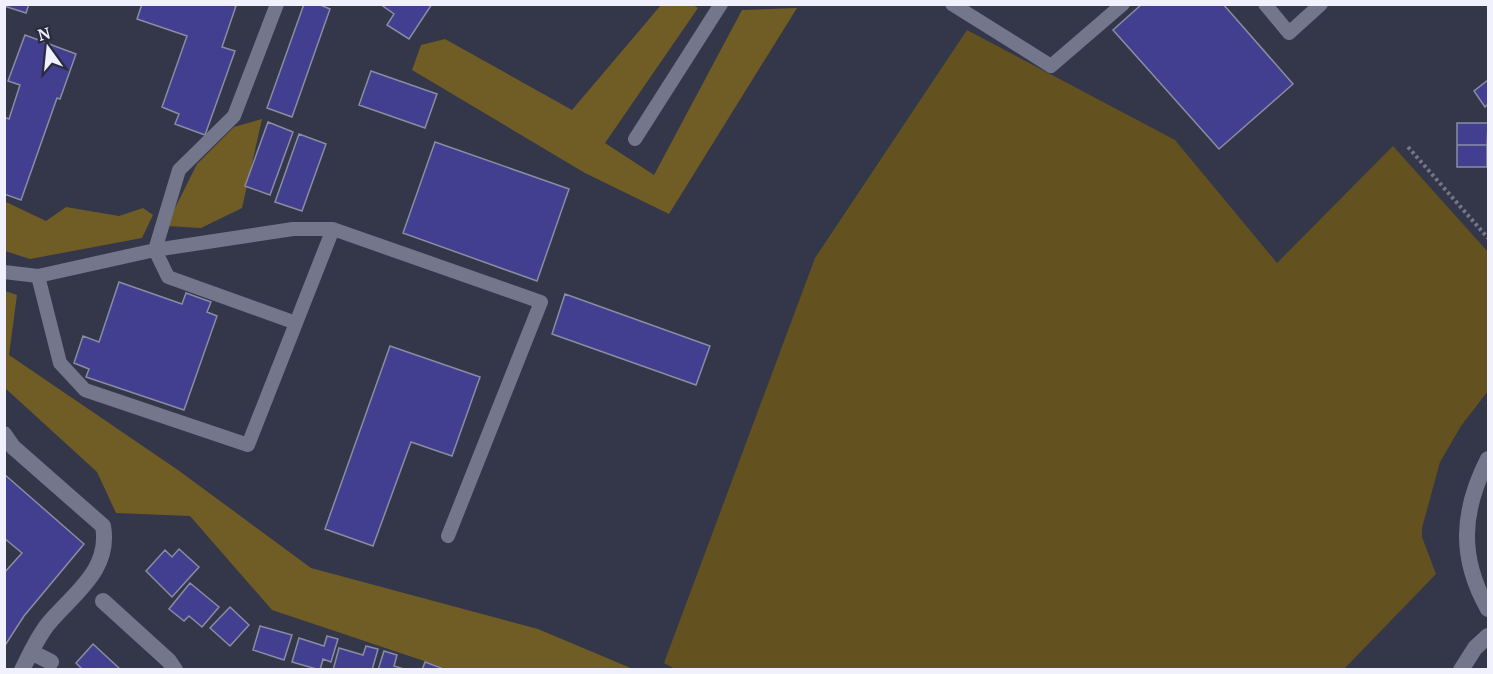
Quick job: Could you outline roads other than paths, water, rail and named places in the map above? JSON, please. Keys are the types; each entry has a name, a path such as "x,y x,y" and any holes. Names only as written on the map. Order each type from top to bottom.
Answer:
{"street":[{"path":"4,434 13,447 103,526 106,542 102,560 47,626 22,669"},
{"path":"1488,459 1479,478 1468,517 1466,551 1472,576 1488,609"},
{"path":"103,602 175,669"},
{"path":"1461,669 1475,648 1488,636"},
{"path":"31,652 51,662"}],"lane":[{"path":"277,4 234,116 179,170 155,250 168,277 296,323"},
{"path":"635,139 722,4"},
{"path":"952,4 1051,66 1123,4"},
{"path":"1265,4 1289,33 1321,4"},
{"path":"4,272 38,276 155,250 293,229 333,229 541,302 448,536"},
{"path":"38,276 60,363 85,390 248,445 333,229"}]}
